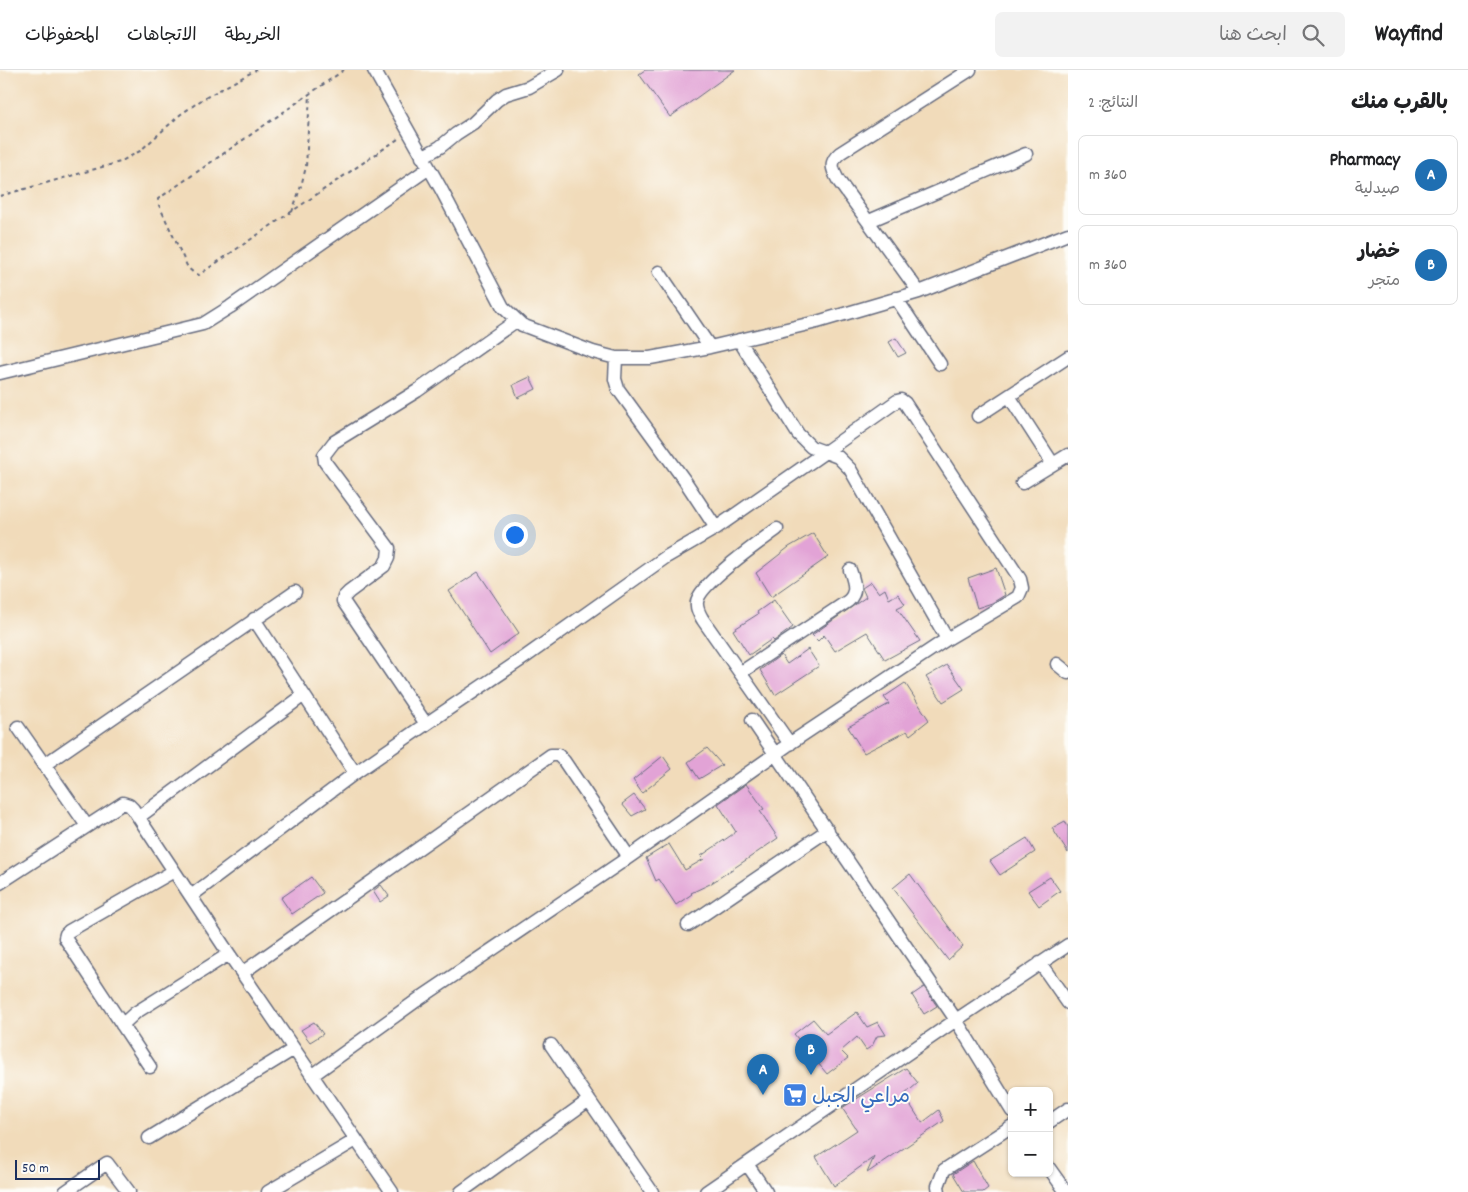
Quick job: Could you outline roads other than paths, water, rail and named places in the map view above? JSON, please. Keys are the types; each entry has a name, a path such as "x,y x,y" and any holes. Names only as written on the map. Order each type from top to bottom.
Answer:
{"street":[{"path":"374,70 503,307 516,321 528,328 593,352 616,358 650,358 710,347 817,322 919,292 1068,234"},
{"path":"422,156 440,147 473,123 506,94 529,87 558,70"},
{"path":"919,292 838,180 832,164 834,158 970,70"},
{"path":"869,221 1026,154"},
{"path":"0,373 203,324 429,168"},
{"path":"659,272 710,347"},
{"path":"896,298 940,364"},
{"path":"426,724 343,601 349,592 384,566 388,558 389,548 326,462 324,455 334,442 417,391 516,321"},
{"path":"739,340 798,434 811,447 838,457 850,470 947,639"},
{"path":"978,416 1068,357"},
{"path":"616,358 615,379 618,389 716,528"},
{"path":"1009,396 1053,464"},
{"path":"190,896 355,774 666,557 716,528 892,404 901,400 905,403 1020,579 1022,588 1018,597 947,639 776,753 629,857 416,1001 313,1075"},
{"path":"1022,483 1068,455"},
{"path":"777,529 722,571 700,594 697,602 698,611 703,620 790,744"},
{"path":"740,673 848,601 855,591 850,570"},
{"path":"44,764 295,592"},
{"path":"254,619 355,774"},
{"path":"1057,664 1068,673"},
{"path":"139,818 304,696"},
{"path":"752,720 956,1020 1008,1104"},
{"path":"18,727 88,826"},
{"path":"242,972 551,755 558,755 564,761 629,857"},
{"path":"0,867 4,881 123,803 129,805 392,1192"},
{"path":"688,925 828,830"},
{"path":"150,1067 66,941 66,934 174,871"},
{"path":"706,1192 1068,945"},
{"path":"122,1025 135,1013 229,954"},
{"path":"1040,963 1068,1004"},
{"path":"551,1045 652,1192"},
{"path":"149,1138 294,1049"},
{"path":"461,1192 589,1100"},
{"path":"1053,1119 1068,1109"},
{"path":"939,1192 938,1186 944,1170 1008,1129"},
{"path":"268,1192 356,1140"},
{"path":"65,1192 107,1163 129,1192"},
{"path":"747,1164 766,1192"},
{"path":"1053,1174 1066,1192"}],"place":[{"name":"خضار","path":"811,1075"},
{"name":"Pharmacy","path":"763,1095"},
{"name":"مراعي الجبل","path":"795,1095"}]}
